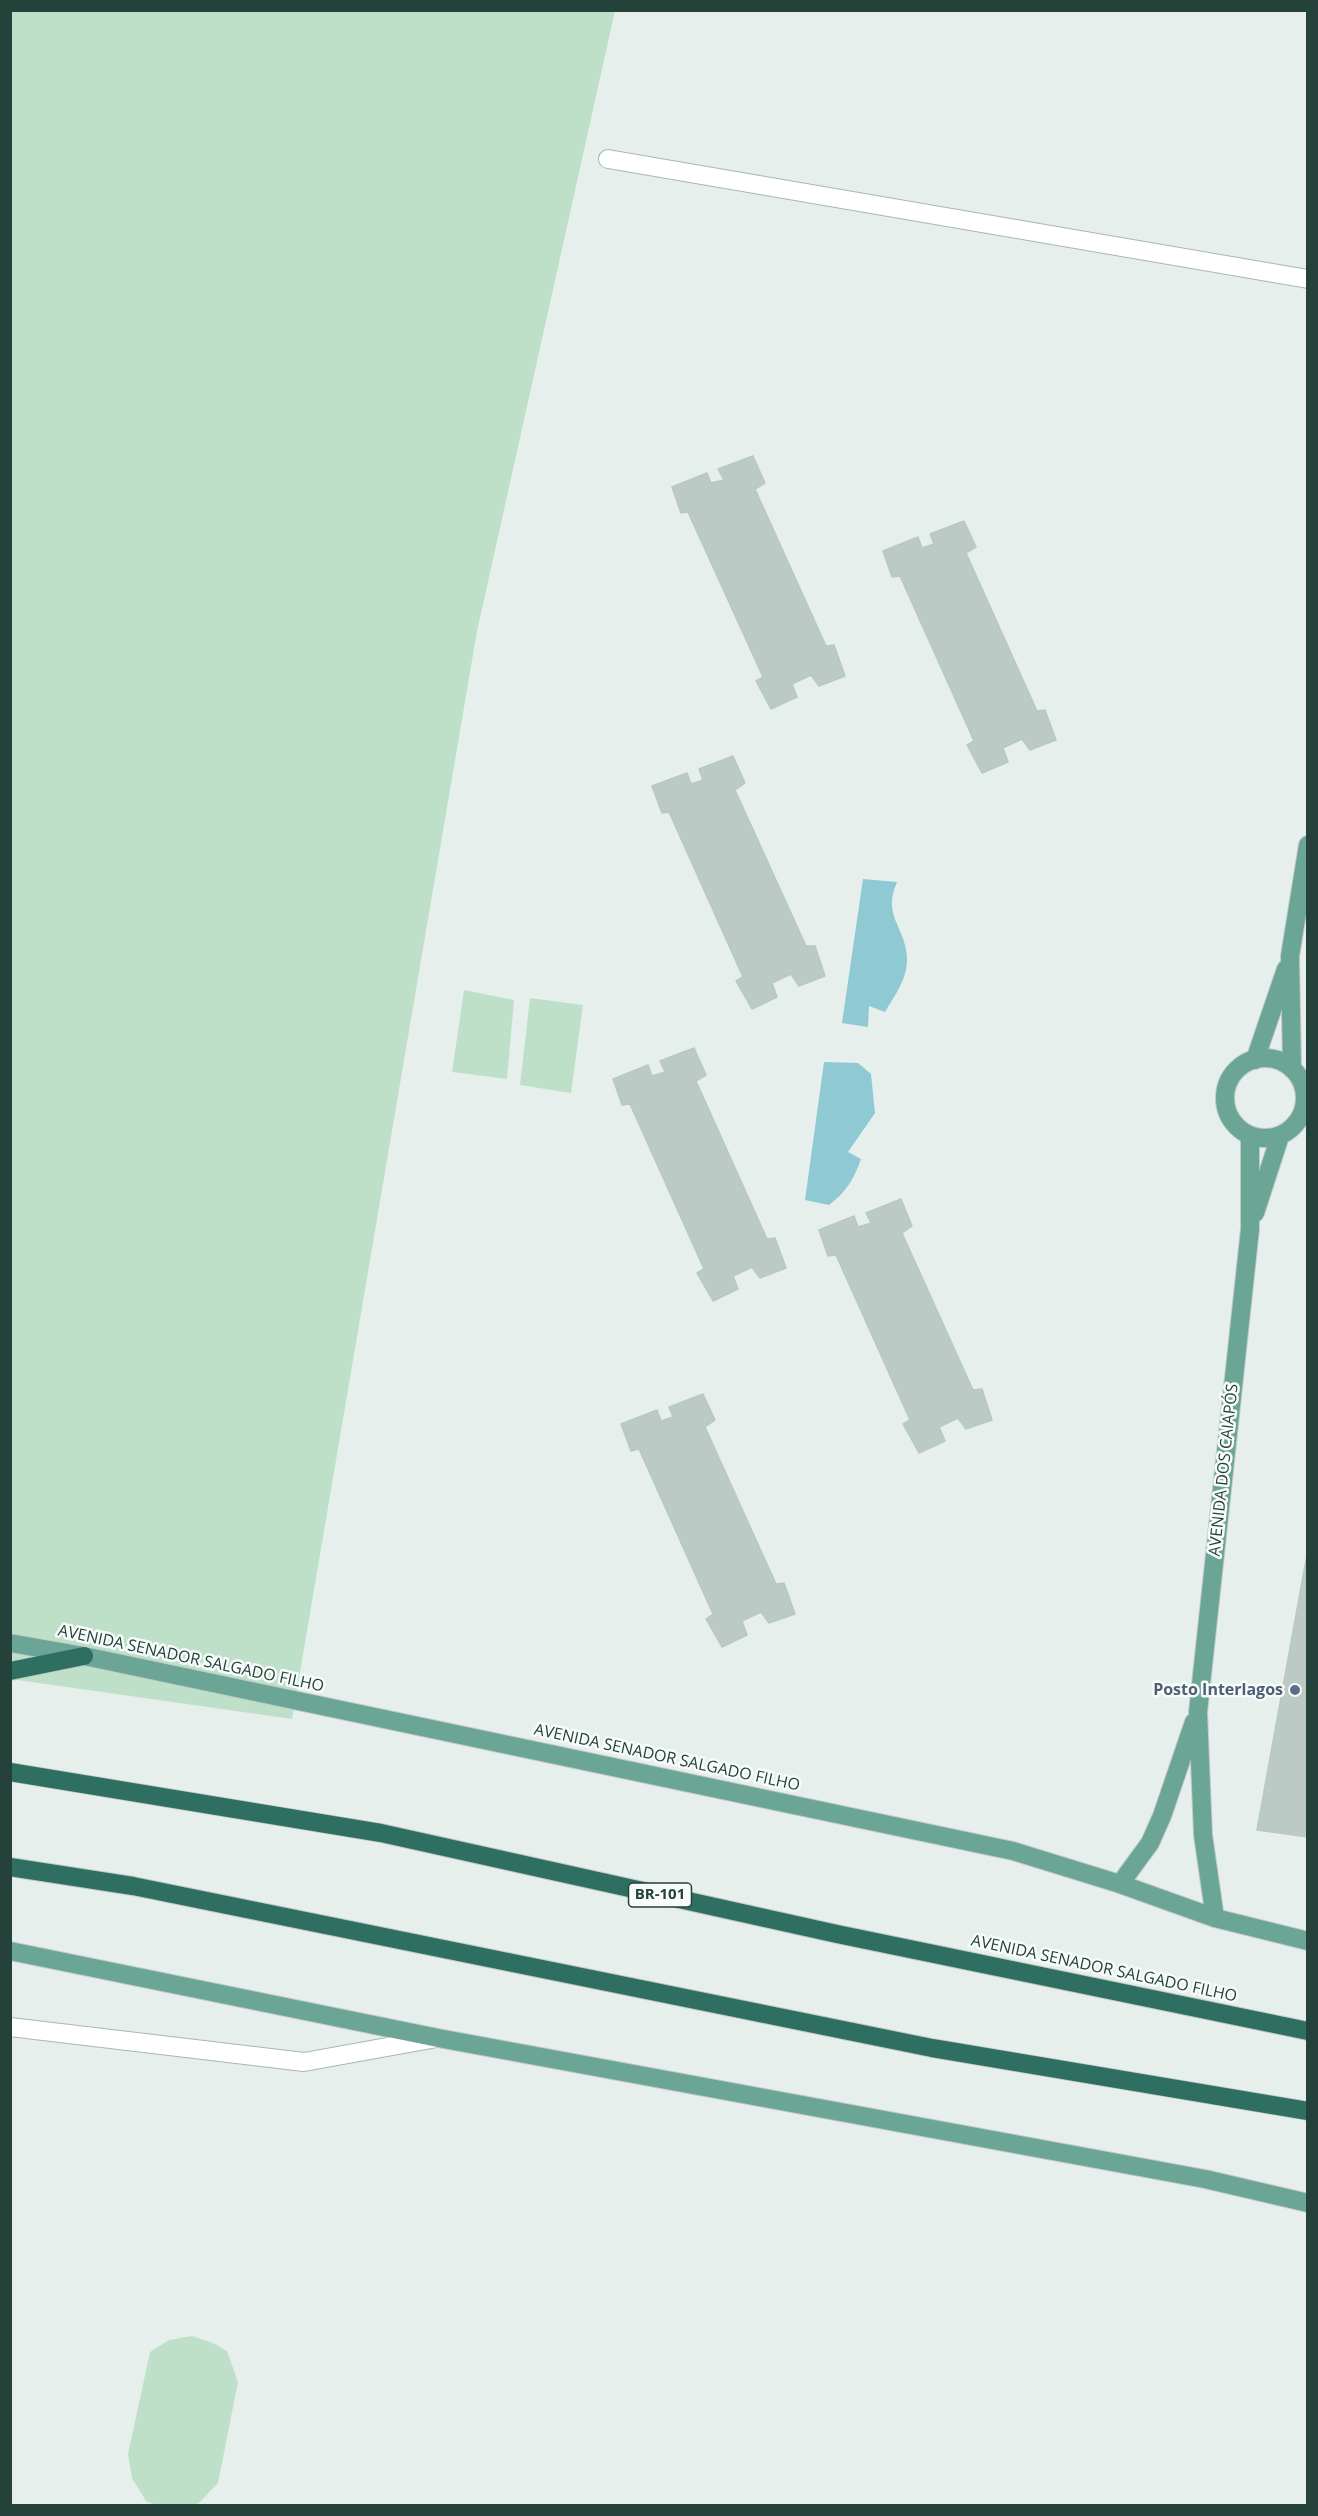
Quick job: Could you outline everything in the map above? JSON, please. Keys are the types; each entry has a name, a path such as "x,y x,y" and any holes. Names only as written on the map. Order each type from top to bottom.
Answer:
{"highway":[{"path":"10,1671 84,1656"},
{"name":"AVENIDA SENADOR SALGADO FILHO","path":"10,1772 381,1833 837,1934 1308,2031"},
{"path":"10,1867 156,1891 932,2048 1308,2111"}],"main road":[{"path":"1255,1060 1290,956 1308,844"},
{"path":"1290,956 1292,1069"},
{"path":"1274,1059 1292,1069 1303,1086 1304,1105 1302,1115 1296,1124 1280,1136 1271,1138 1250,1136 1242,1131 1229,1116 1225,1096 1231,1077 1237,1069 1255,1060 1274,1059"},
{"name":"AVENIDA DOS CAIAPÓS","path":"1215,1918 1203,1835 1197,1712 1250,1229 1250,1136"},
{"name":"AVENIDA DOS CAIAPÓS","path":"1250,1229 1280,1136"},
{"name":"AVENIDA SENADOR SALGADO FILHO","path":"10,1643 84,1656 1013,1851 1120,1884 1215,1918 1308,1941"},
{"name":"AVENIDA DOS CAIAPÓS","path":"1120,1884 1150,1843 1162,1816 1197,1712"},
{"path":"10,1951 438,2038 1205,2179 1308,2203"}],"street":[{"path":"608,159 1308,279"},
{"path":"10,2027 304,2062 438,2038"}],"green space":[{"path":"11,11 615,11 477,631 292,1719 11,1679"},
{"path":"464,990 514,1000 507,1079 452,1072"},
{"path":"530,998 583,1005 571,1093 520,1085"},
{"path":"192,2336 213,2343 227,2351 238,2382 218,2483 199,2503 189,2506 156,2505 146,2501 132,2478 128,2454 150,2352 169,2340"}],"water":[{"path":"863,879 897,882 893,894 893,912 907,957 903,979 885,1012 869,1006 868,1027 842,1023"},
{"path":"824,1062 858,1063 871,1074 875,1113 848,1152 861,1159 849,1185 829,1205 805,1200"}],"building":[{"path":"753,456 765,483 755,489 826,646 834,645 845,676 819,686 811,675 792,684 797,697 771,709 756,681 763,677 688,512 681,513 672,487 707,473 711,483 724,480 718,469"},
{"path":"964,521 976,547 966,553 1037,711 1045,710 1056,740 1030,750 1022,739 1003,748 1008,762 982,773 967,745 974,741 900,576 892,577 883,551 918,537 922,548 934,544 930,534"},
{"path":"733,756 745,783 735,790 806,946 815,946 825,976 799,986 791,974 772,983 777,997 752,1009 736,981 743,977 669,812 662,813 652,786 687,773 691,784 703,780 699,769"},
{"path":"694,1048 706,1075 696,1081 767,1239 775,1238 786,1268 760,1278 752,1267 733,1276 738,1289 713,1301 697,1273 704,1269 630,1104 622,1105 613,1079 648,1065 652,1076 665,1072 660,1061"},
{"path":"901,1199 912,1226 902,1233 973,1390 982,1389 992,1420 966,1429 958,1418 939,1427 945,1441 919,1453 903,1424 910,1420 836,1255 828,1256 819,1230 854,1216 858,1227 871,1223 866,1213"},
{"path":"703,1394 715,1420 705,1427 776,1584 784,1583 795,1614 769,1623 761,1612 742,1621 747,1635 722,1647 706,1619 713,1614 639,1449 631,1451 621,1424 657,1410 661,1421 673,1417 669,1407"},
{"name":"Posto Interlagos","path":"1308,1549 1308,1837 1257,1830"}],"place":[{"name":"Posto Interlagos","path":"1295,1690"}]}
